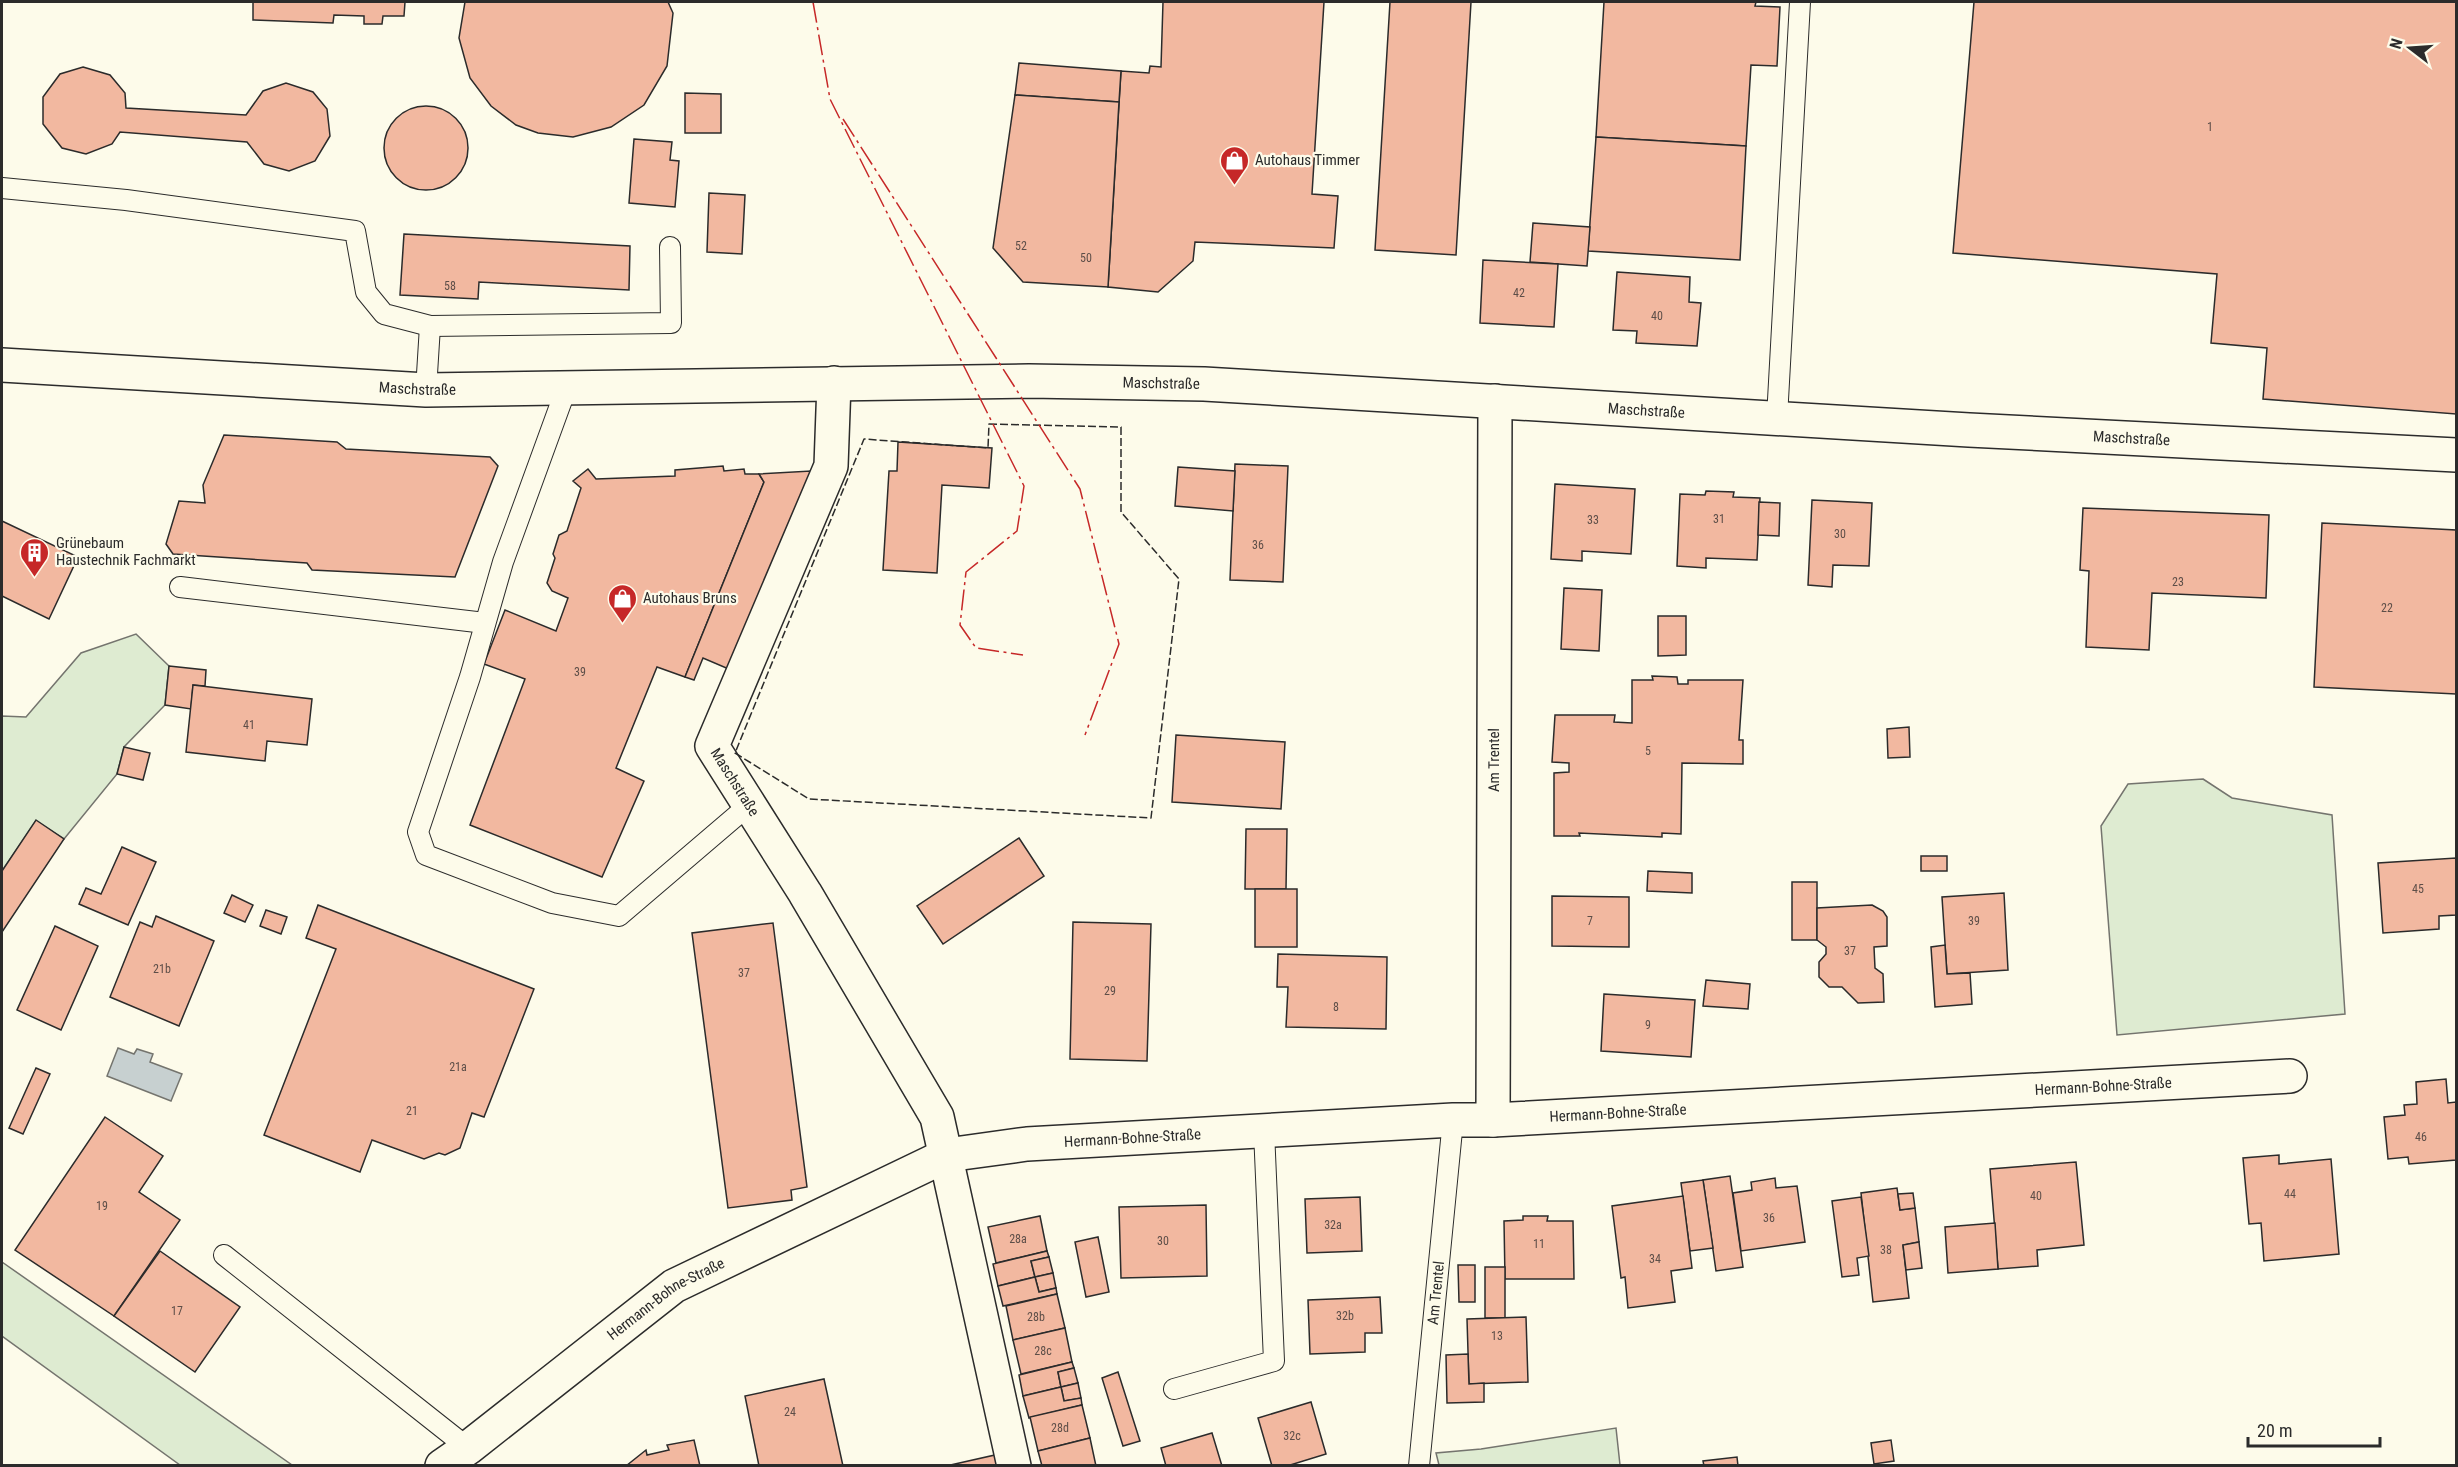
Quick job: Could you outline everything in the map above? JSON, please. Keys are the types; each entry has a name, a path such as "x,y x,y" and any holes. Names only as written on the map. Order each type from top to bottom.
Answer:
{"street":[{"name":"Maschstraße","path":"2,365 426,390 1029,381 1204,384 2457,455"},
{"name":"Maschstraße","path":"834,383 831,466 712,746 805,893 938,1117 946,1155"},
{"name":"Am Trentel","path":"1494,1120 1484,561 1495,401"},
{"name":"Hermann-Bohne-Straße","path":"455,1457 674,1286 946,1155 1027,1143 2290,1076"},
{"path":"946,1155 1014,1466"}],"lane":[{"path":"1777,418 1800,2"},
{"path":"2,188 126,200 355,231 366,292 384,314 430,326 671,323 670,247"},
{"path":"426,390 430,326"},
{"path":"566,389 503,562 470,677 418,832 426,855 552,903 619,916 749,805"},
{"path":"180,587 485,623"},
{"name":"Am Trentel","path":"1419,1466 1453,1120"},
{"path":"1174,1389 1274,1361 1264,1131"},
{"path":"225,1255 455,1457"}],"green space":[{"path":"136,634 169,666 165,705 124,747 117,774 64,839 36,821 2,871 2,716 26,717 81,653"},
{"path":"2203,779 2232,798 2332,815 2345,1014 2117,1035 2101,826 2128,784"},
{"path":"2,1262 292,1465 180,1465 2,1336"},
{"path":"1616,1428 1620,1465 1439,1465 1436,1453 1481,1449"}],"shaded area":[{"path":"118,1048 134,1054 137,1049 153,1054 150,1062 182,1074 171,1101 107,1076"}],"building":[{"path":"253,2 405,2 404,16 383,16 382,24 364,24 364,16 334,15 333,23 253,20"},
{"path":"465,2 668,2 673,13 667,66 644,105 611,127 573,137 538,133 516,125 491,106 470,78 459,38"},
{"path":"1163,2 1324,2 1312,194 1338,196 1334,248 1195,242 1193,261 1158,292 1108,287 1121,71 1149,73 1150,66 1161,67"},
{"path":"1390,2 1471,2 1456,255 1375,250"},
{"path":"1604,2 1756,2 1755,6 1780,7 1777,66 1751,65 1746,146 1596,137"},
{"path":"1974,2 2456,2 2456,414 2263,399 2267,348 2211,343 2217,274 1953,253"},
{"path":"1019,63 1121,71 1119,102 1015,95"},
{"path":"83,67 110,75 125,93 126,108 246,115 263,91 286,83 313,92 327,109 330,136 315,161 289,171 264,164 247,142 120,132 112,144 86,154 62,148 43,124 43,97 60,74"},
{"path":"685,93 721,94 721,133 685,133"},
{"path":"1015,95 1119,102 1108,287 1023,282 993,248"},
{"path":"418,106 434,106 450,113 461,124 468,140 465,164 456,178 434,190 418,190 402,183 391,172 384,156 384,140 391,124 402,113"},
{"path":"1596,137 1746,146 1740,260 1588,251"},
{"path":"634,139 672,142 670,160 679,161 675,207 629,203"},
{"path":"709,193 745,195 742,254 707,252"},
{"path":"1533,223 1590,227 1587,266 1530,262"},
{"path":"404,234 630,246 629,290 479,282 478,299 400,295"},
{"path":"1483,260 1558,264 1554,327 1480,323"},
{"path":"1617,272 1690,277 1689,302 1701,303 1697,346 1636,343 1637,331 1613,330"},
{"path":"224,435 337,442 346,449 490,457 498,466 455,577 312,570 307,563 173,554 166,544 179,501 205,503 203,485"},
{"path":"898,442 992,448 989,488 942,485 937,573 883,570 889,471 897,471"},
{"path":"1235,464 1288,466 1283,582 1230,580"},
{"path":"723,466 724,471 744,469 745,474 759,474 764,482 685,677 657,667 616,768 644,781 602,877 470,825 525,679 484,664 505,610 556,631 568,598 552,591 547,583 559,535 567,531 581,488 573,481 588,469 596,479 675,476 675,470"},
{"path":"1178,467 1235,471 1233,511 1175,506"},
{"path":"811,471 731,670 703,658 694,680 685,677 764,482 759,474"},
{"path":"1555,484 1635,489 1631,554 1582,551 1582,561 1551,559"},
{"path":"1706,491 1734,492 1733,497 1760,498 1757,560 1706,558 1706,568 1677,566 1680,494 1705,495"},
{"path":"1812,500 1872,503 1869,566 1833,565 1832,587 1808,585"},
{"path":"1759,502 1780,503 1779,536 1758,535"},
{"path":"2083,508 2269,515 2266,598 2152,593 2149,650 2086,647 2089,571 2080,570"},
{"name":"Grünebaum Haustechnik Fachmarkt","path":"2,521 78,557 49,619 2,596"},
{"path":"2322,523 2456,530 2456,694 2314,687"},
{"path":"1564,588 1602,590 1599,651 1561,649"},
{"path":"1658,616 1686,616 1686,655 1658,656"},
{"path":"169,666 206,670 205,686 193,685 191,709 165,705"},
{"path":"1652,676 1677,677 1678,684 1688,684 1688,680 1743,680 1739,740 1743,740 1743,764 1682,763 1681,834 1662,833 1662,837 1579,833 1580,836 1554,836 1554,773 1569,772 1569,763 1552,762 1555,715 1615,715 1614,722 1632,723 1632,680 1653,680"},
{"path":"193,685 312,699 307,745 267,741 265,761 186,752"},
{"path":"1909,727 1910,757 1888,758 1887,729"},
{"path":"1176,735 1285,742 1281,809 1172,802"},
{"path":"124,747 150,753 143,780 117,774"},
{"path":"36,820 64,839 2,932 2,871"},
{"path":"1246,829 1287,829 1286,889 1245,889"},
{"path":"1019,838 1044,876 943,944 917,906"},
{"path":"122,847 156,862 128,925 79,904 86,888 101,894"},
{"path":"1921,856 1947,856 1947,871 1921,871"},
{"path":"2456,858 2456,915 2439,916 2439,929 2383,933 2378,863"},
{"path":"1648,871 1692,873 1692,893 1647,891"},
{"path":"1792,882 1817,882 1817,940 1792,940"},
{"path":"1255,889 1297,889 1297,947 1255,947"},
{"path":"2004,893 2008,970 1947,974 1942,897"},
{"path":"232,895 253,905 245,922 224,913"},
{"path":"1552,896 1629,897 1629,947 1552,946"},
{"path":"318,905 534,989 484,1117 472,1113 460,1148 445,1155 439,1153 424,1159 372,1140 360,1172 264,1135 336,949 306,938"},
{"path":"1872,905 1883,911 1887,917 1887,946 1874,947 1875,968 1883,974 1884,1002 1858,1003 1842,987 1829,987 1819,977 1819,962 1826,954 1826,947 1817,940 1817,908"},
{"path":"266,910 287,917 281,934 260,926"},
{"path":"156,916 214,941 179,1026 110,997 140,922 152,927"},
{"path":"1073,922 1151,924 1147,1061 1070,1059"},
{"path":"773,923 807,1187 791,1190 792,1200 728,1208 692,933"},
{"path":"55,926 98,946 61,1030 17,1010"},
{"path":"1945,945 1947,974 1970,973 1972,1004 1935,1007 1931,947"},
{"path":"1278,954 1387,957 1386,1029 1286,1027 1288,987 1277,987"},
{"path":"1706,980 1750,984 1748,1009 1703,1006"},
{"path":"1604,994 1695,1000 1691,1057 1601,1051"},
{"path":"36,1068 50,1074 23,1134 9,1128"},
{"path":"2446,1079 2448,1103 2456,1102 2456,1160 2409,1164 2408,1157 2388,1159 2384,1117 2405,1115 2404,1105 2417,1104 2416,1082"},
{"path":"105,1117 163,1156 139,1192 180,1220 114,1316 15,1250"},
{"path":"2279,1155 2279,1164 2331,1159 2339,1254 2264,1261 2261,1223 2249,1224 2243,1158"},
{"path":"2076,1162 2084,1245 2037,1250 2038,1266 1998,1269 1990,1169"},
{"path":"1730,1176 1743,1267 1716,1271 1703,1180"},
{"path":"1775,1178 1776,1188 1797,1186 1805,1242 1741,1251 1733,1193 1752,1190 1751,1182"},
{"path":"1703,1180 1713,1248 1690,1251 1681,1183"},
{"path":"1897,1188 1900,1210 1915,1208 1919,1242 1903,1245 1909,1298 1873,1302 1861,1193"},
{"path":"1913,1193 1915,1208 1900,1210 1898,1194"},
{"path":"1683,1196 1692,1268 1671,1271 1675,1302 1628,1308 1625,1277 1621,1278 1612,1206"},
{"path":"1360,1197 1362,1251 1307,1253 1305,1199"},
{"path":"1861,1197 1869,1256 1857,1258 1859,1275 1842,1277 1832,1201"},
{"path":"1206,1205 1207,1276 1121,1278 1119,1207"},
{"path":"1040,1216 1047,1251 996,1263 988,1227"},
{"path":"1523,1216 1548,1216 1547,1221 1573,1221 1574,1279 1505,1279 1504,1221 1523,1220"},
{"path":"1995,1223 1998,1269 1948,1273 1945,1227"},
{"path":"1098,1237 1109,1292 1086,1297 1075,1242"},
{"path":"1919,1242 1922,1268 1906,1270 1903,1245"},
{"path":"160,1251 240,1307 195,1372 114,1316"},
{"path":"1047,1251 1049,1257 1031,1261 1035,1277 998,1286 993,1264"},
{"path":"1049,1257 1053,1273 1035,1277 1031,1261"},
{"path":"1458,1265 1475,1265 1475,1302 1459,1302"},
{"path":"1485,1267 1505,1267 1505,1318 1485,1318"},
{"path":"1053,1273 1056,1288 1039,1292 1035,1277"},
{"path":"1035,1277 1039,1292 1056,1288 1057,1294 1003,1306 998,1286"},
{"path":"1057,1294 1065,1328 1013,1340 1006,1306"},
{"path":"1380,1297 1382,1333 1365,1333 1365,1352 1310,1354 1308,1300"},
{"path":"1526,1317 1528,1382 1469,1384 1467,1319"},
{"path":"1065,1328 1072,1362 1021,1374 1013,1340"},
{"path":"1468,1354 1469,1384 1484,1383 1484,1402 1447,1403 1446,1355"},
{"path":"1072,1362 1074,1368 1058,1372 1061,1387 1023,1396 1019,1375"},
{"path":"1074,1368 1078,1383 1061,1387 1058,1372"},
{"path":"1118,1372 1140,1441 1123,1446 1102,1378"},
{"path":"824,1379 843,1466 759,1466 745,1396"},
{"path":"1078,1383 1081,1398 1064,1401 1061,1387"},
{"path":"1061,1387 1064,1401 1081,1398 1082,1405 1029,1418 1023,1396"},
{"path":"1311,1402 1326,1454 1287,1466 1272,1466 1258,1418"},
{"path":"1082,1405 1090,1438 1038,1451 1030,1417"},
{"path":"1212,1433 1222,1466 1166,1466 1161,1448"},
{"path":"1090,1438 1096,1466 1042,1466 1038,1451"},
{"path":"694,1440 700,1466 626,1466 646,1450 647,1455 669,1450 667,1445"},
{"path":"1891,1440 1894,1461 1874,1464 1871,1443"},
{"path":"995,1455 997,1466 946,1466"},
{"path":"1737,1457 1738,1466 1704,1466 1703,1461"}],"fence":[{"path":"989,424 1121,427 1121,512 1179,579 1151,818 809,799 735,753 864,439 988,448 989,424"}],"power":[{"path":"813,2 830,99 1024,486 1017,531 966,572 960,625 976,648 1023,655"},
{"path":"843,119 1080,489 1119,644 1085,735"}],"place":[{"name":"Autohaus Timmer","path":"1234,186"},
{"name":"Grünebaum Haustechnik Fachmarkt","path":"35,578"},
{"name":"Autohaus Bruns","path":"622,624"}]}
